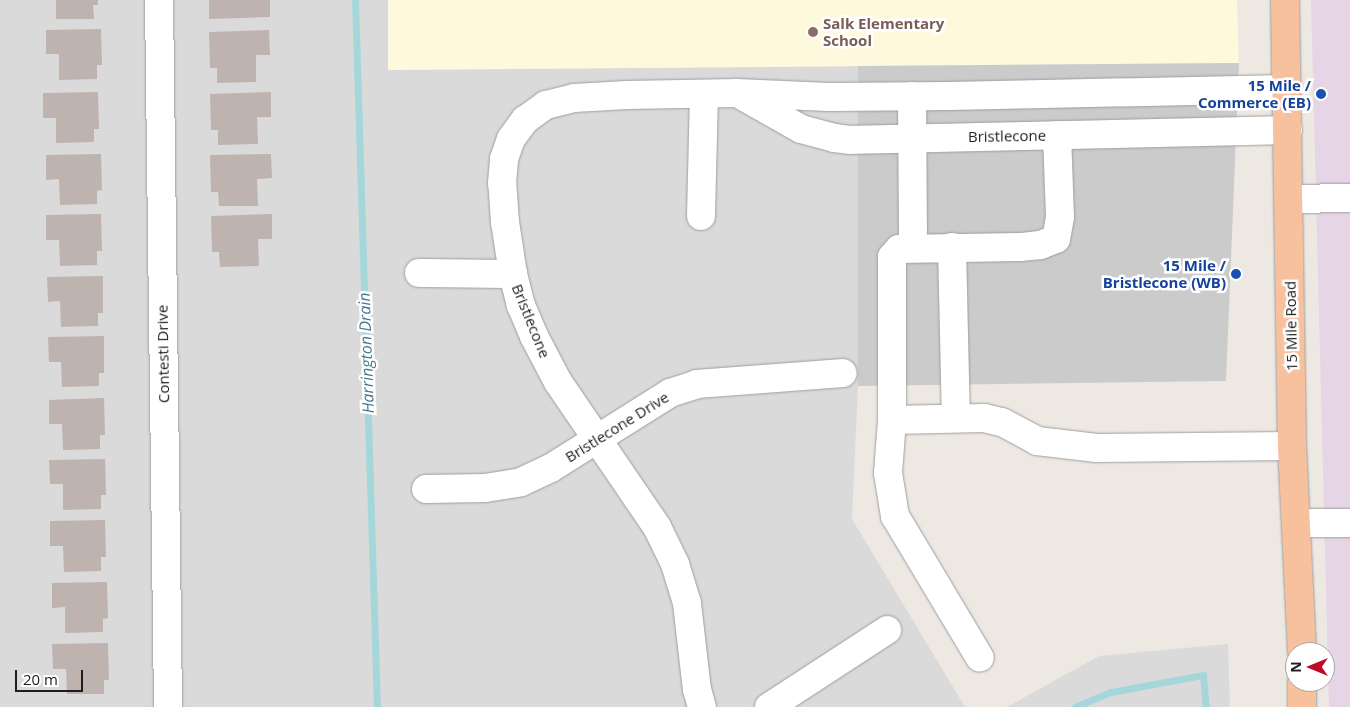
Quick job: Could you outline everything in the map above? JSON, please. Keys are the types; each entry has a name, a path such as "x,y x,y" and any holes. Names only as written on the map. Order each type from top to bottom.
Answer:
{"main road":[{"name":"15 Mile Road","path":"1285,0 1292,446 1302,642"},
{"path":"1302,692 1302,707"}],"street":[{"name":"Contesti Drive","path":"159,0 168,707"},
{"name":"Bristlecone","path":"702,707 697,690 686,603 675,564 657,526 558,382 534,336 522,306 513,274 505,222 502,183 504,159 511,139 525,120 546,106 574,98 737,93 829,97 1287,89"},
{"name":"Bristlecone","path":"737,93 801,129 834,138 1288,130"},
{"path":"701,216 704,94"},
{"path":"912,96 913,248"},
{"path":"980,658 896,516 888,473 892,420 892,258 899,249 1020,247 1056,239 1060,217 1057,135"},
{"path":"1289,200 1350,198"},
{"path":"952,247 956,418"},
{"path":"419,273 513,274"},
{"name":"Bristlecone Drive","path":"426,489 485,488 521,482 551,468 670,393 697,384 843,373"},
{"path":"892,420 984,418 1002,422 1037,441 1097,448 1292,446"},
{"path":"1296,523 1350,523"},
{"path":"769,707 887,630"}],"shaded area":[{"path":"0,0 388,0 389,70 858,66 858,386 852,519 965,707 0,707"},
{"name":"Salk Elementary School","path":"388,0 1237,0 1239,63 388,70"},
{"path":"1311,0 1350,0 1350,707 1329,707 1329,692 1335,692 1335,642 1327,642"},
{"path":"1239,63 1226,381 858,386 858,66"},
{"path":"1228,644 1230,707 1007,707 1099,656"}],"building":[{"path":"56,0 98,0 98,5 93,5 94,19 56,19"},
{"path":"209,0 270,0 270,17 209,19"},
{"path":"101,29 102,65 97,65 97,79 59,80 59,54 46,54 46,30"},
{"path":"269,30 270,55 256,55 256,82 217,83 217,68 210,68 209,32"},
{"path":"98,92 99,129 94,129 94,142 56,143 56,118 43,118 43,93"},
{"path":"271,92 271,117 257,117 258,144 218,145 218,130 211,130 210,94"},
{"path":"101,154 102,190 97,191 97,204 60,205 59,179 46,180 46,155"},
{"path":"271,154 272,178 257,179 258,206 219,206 218,192 211,192 210,155"},
{"path":"101,214 102,251 97,251 97,265 60,266 59,240 46,240 46,215"},
{"path":"272,214 272,239 258,239 259,266 220,267 219,252 212,252 211,216"},
{"path":"103,276 103,313 98,313 98,326 61,327 60,301 48,302 47,277"},
{"path":"104,336 104,373 99,373 99,386 62,387 61,362 49,362 48,337"},
{"path":"104,398 105,435 100,435 100,449 63,450 62,424 49,424 49,400"},
{"path":"105,459 106,495 101,495 101,509 63,510 63,484 50,484 49,460"},
{"path":"105,520 106,557 101,557 101,571 64,572 63,546 50,546 50,521"},
{"path":"107,582 108,618 103,619 103,632 65,633 65,607 52,608 52,583"},
{"path":"108,643 109,680 104,680 104,694 67,694 66,669 53,669 52,644"}],"waterway":[{"name":"Harrington Drain","path":"355,0 377,707"},
{"name":"Harrington Drain","path":"1075,707 1111,692 1203,675 1206,707"}],"place":[{"name":"Salk Elementary School","path":"813,32"},
{"name":"15 Mile / Commerce (EB)","path":"1321,94"},
{"name":"15 Mile / Bristlecone (WB)","path":"1236,274"}]}
